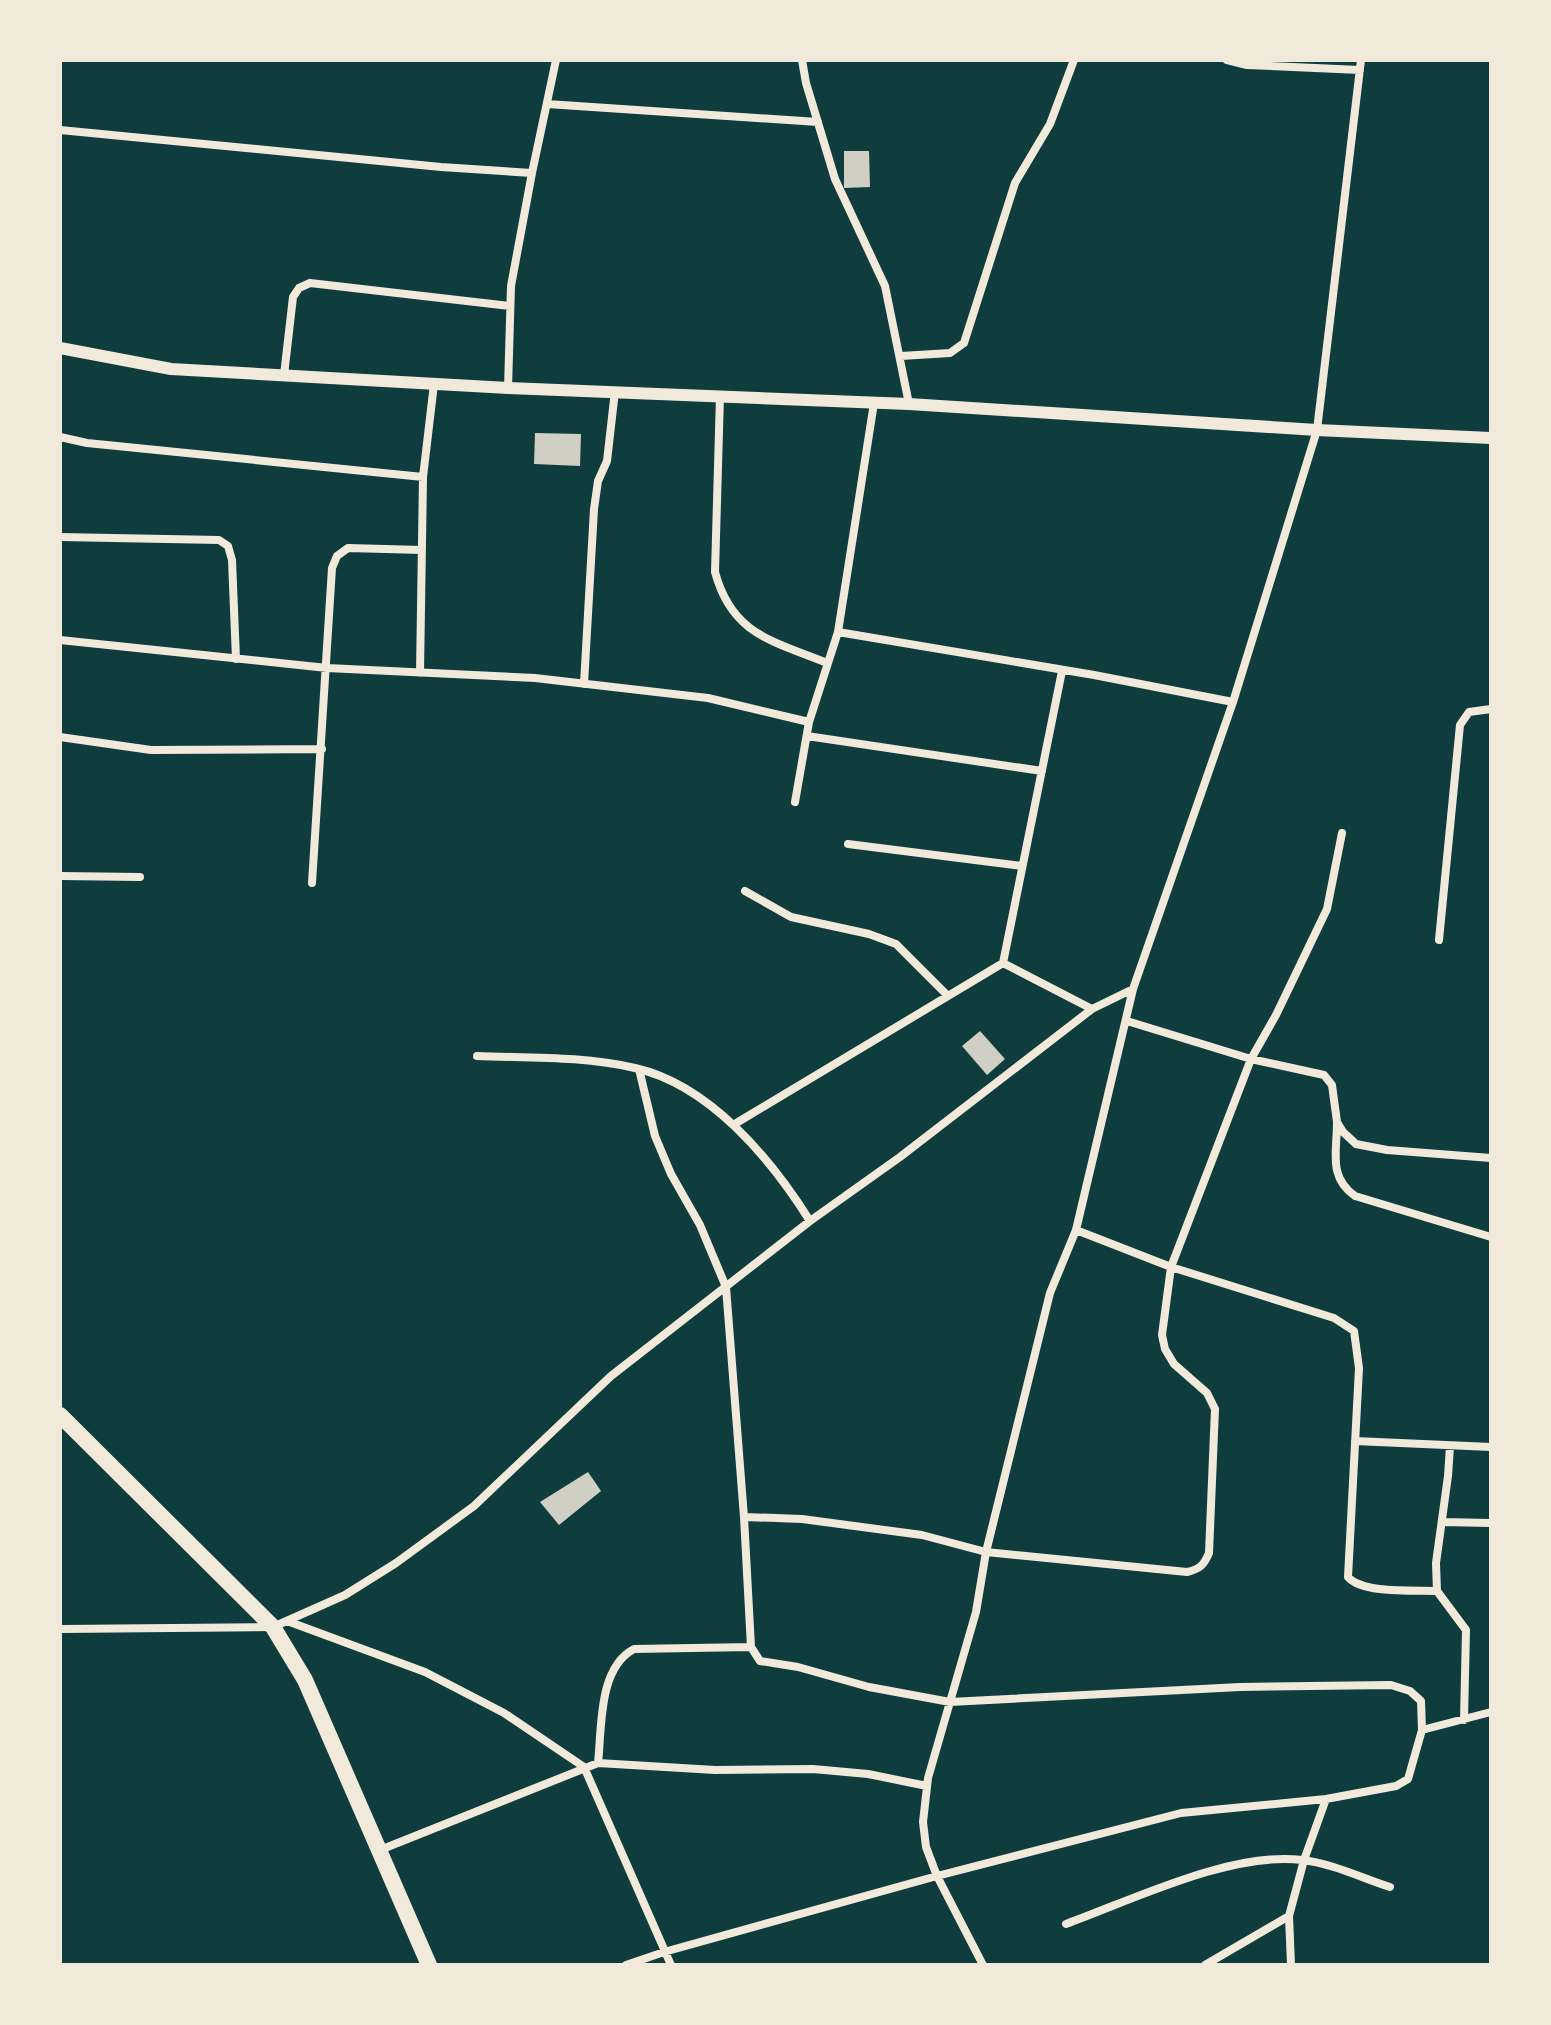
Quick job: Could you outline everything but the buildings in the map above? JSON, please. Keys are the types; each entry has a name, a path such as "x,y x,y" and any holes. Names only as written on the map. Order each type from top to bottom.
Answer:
{"main road":[{"path":"60,1415 280,1624 429,1965"}],"street":[{"path":"508,388 511,286 556,60"},
{"path":"802,60 835,179 885,286 909,404"},
{"path":"901,356 950,353 964,343 1015,183 1050,124 1074,60"},
{"path":"983,1965 937,1876 926,1847 923,1822 927,1786 976,1612 986,1552 1050,1293 1076,1230 1133,989 1233,702 1317,430 1360,65 1247,65 1227,60"},
{"path":"547,104 818,122"},
{"path":"60,130 532,173"},
{"path":"284,375 293,297 299,288 310,283 510,306"},
{"path":"60,348 171,369 508,388 909,404 1491,438"},
{"path":"420,673 423,477 434,384"},
{"path":"584,684 594,509 598,481 607,461 615,391"},
{"path":"720,396 715,572 721,594 734,614 755,634 827,663"},
{"path":"795,802 809,722 838,632 874,403"},
{"path":"60,437 87,443 423,477"},
{"path":"60,537 219,540 228,546 232,560 236,659"},
{"path":"312,883 332,568 337,556 348,548 422,550"},
{"path":"838,632 1233,702"},
{"path":"60,640 327,668 535,678 708,698 809,722"},
{"path":"733,1125 1003,963 1062,671"},
{"path":"1439,940 1460,725 1469,712 1491,709"},
{"path":"807,736 1042,771"},
{"path":"60,737 151,750 322,749"},
{"path":"744,1517 802,1519 922,1535 986,1552 1187,1572 1205,1564 1209,1553 1215,1409 1207,1393 1174,1364 1165,1349 1162,1335 1171,1267 1251,1059 1276,1015 1327,909 1342,833"},
{"path":"848,844 1022,866"},
{"path":"60,876 140,877"},
{"path":"745,891 791,917 869,934 896,944 948,996"},
{"path":"1003,963 1092,1009"},
{"path":"280,1624 345,1595 474,1506 611,1376 810,1221 900,1157 1092,1009 1133,989"},
{"path":"1127,1021 1251,1059 1324,1075 1332,1085 1337,1122 1336,1175 1342,1187 1355,1196 1491,1237"},
{"path":"477,1056 604,1062 639,1069 684,1089 733,1125 785,1180 810,1221"},
{"path":"626,1965 937,1876 1181,1813 1326,1799 1396,1786 1408,1779 1422,1730 1421,1701 1410,1691 1391,1685 1240,1687 950,1702 869,1687 798,1667 760,1661 751,1647 726,1287 700,1225 671,1174 655,1136 639,1069"},
{"path":"1337,1122 1356,1144 1387,1150 1491,1158"},
{"path":"1076,1230 1171,1267 1334,1318 1354,1331 1359,1368 1348,1577 1355,1585 1367,1588 1437,1591"},
{"path":"1355,1441 1491,1447"},
{"path":"1450,1446 1436,1563 1437,1591 1466,1630 1464,1720"},
{"path":"1442,1522 1491,1523"},
{"path":"60,1629 280,1624 425,1672 504,1713 584,1767 671,1965"},
{"path":"598,1763 606,1691 621,1656 634,1649 751,1647"},
{"path":"1422,1730 1491,1712"},
{"path":"379,1850 598,1763 715,1770 836,1770 927,1786"},
{"path":"1291,1965 1289,1916 1304,1860 1326,1799"},
{"path":"1066,1924 1208,1871 1268,1858 1304,1860 1390,1887"},
{"path":"1205,1965 1289,1916"}]}
